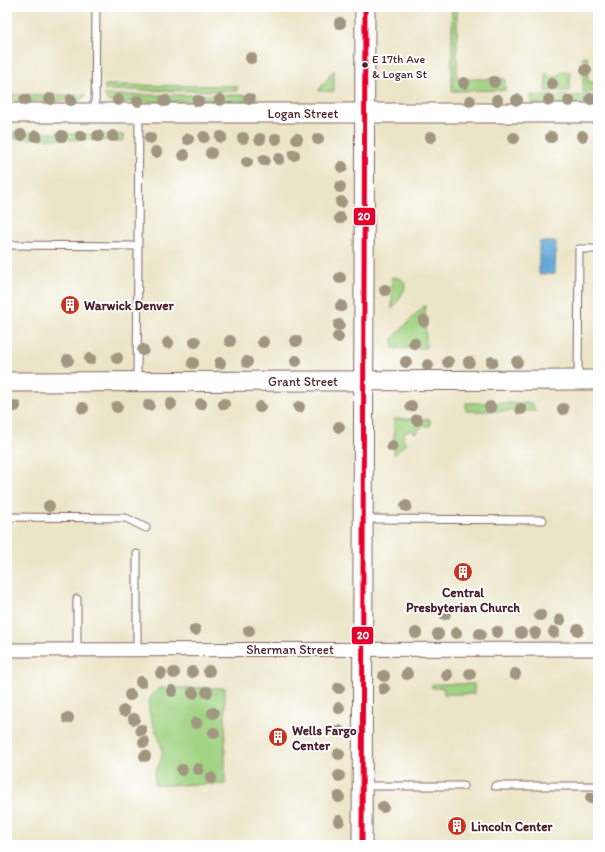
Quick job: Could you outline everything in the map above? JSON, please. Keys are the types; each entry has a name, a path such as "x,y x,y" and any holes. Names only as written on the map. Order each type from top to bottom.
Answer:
{"main road":[{"path":"362,845 365,7"},
{"name":"Logan Street","path":"7,113 598,113"},
{"name":"Grant Street","path":"7,382 598,380"}],"street":[{"name":"Sherman Street","path":"7,650 598,649"}],"lane":[{"path":"96,7 96,113"},
{"path":"137,381 138,113"},
{"path":"7,246 137,246"},
{"path":"578,380 579,249 598,249"},
{"path":"7,517 126,518 146,528"},
{"path":"363,519 542,520"},
{"path":"137,554 137,650"},
{"path":"77,599 77,650"},
{"path":"363,786 463,786"},
{"path":"495,786 598,786"}],"green space":[{"path":"452,7 457,7 457,79 505,79 505,90 452,91"},
{"path":"583,56 587,56 588,82 598,82 598,92 583,92"},
{"path":"334,70 334,91 318,91"},
{"path":"561,72 570,72 570,91 546,91 546,73 549,77 556,77"},
{"path":"105,85 237,86 237,91 105,90"},
{"path":"7,95 86,95 80,101 7,101"},
{"path":"104,95 256,95 256,101 109,102"},
{"path":"531,95 598,96 598,104 531,104"},
{"path":"7,132 123,135 123,141 7,138"},
{"path":"392,277 399,278 404,281 405,285 402,295 392,309"},
{"path":"425,305 426,348 393,348 393,338"},
{"path":"466,403 531,403 536,411 466,411"},
{"path":"394,419 430,419 430,426 423,426 416,433 411,430 405,432 403,437 406,443 394,455"},
{"path":"432,684 474,684 474,694 444,694 444,688 432,688"},
{"path":"160,688 225,688 225,784 155,785 155,772 161,760 162,752 161,743 151,718 149,702"}],"water":[{"path":"539,242 556,242 555,274 539,274"}],"transit line":[{"name":"20","path":"362,845 365,7"}],"place":[{"name":"E 17th Ave & Logan St","path":"365,65"},
{"name":"Warwick Denver","path":"70,305"},
{"name":"Central Presbyterian Church","path":"463,572"},
{"name":"Wells Fargo Center","path":"278,737"},
{"name":"Lincoln Center","path":"457,826"}]}
